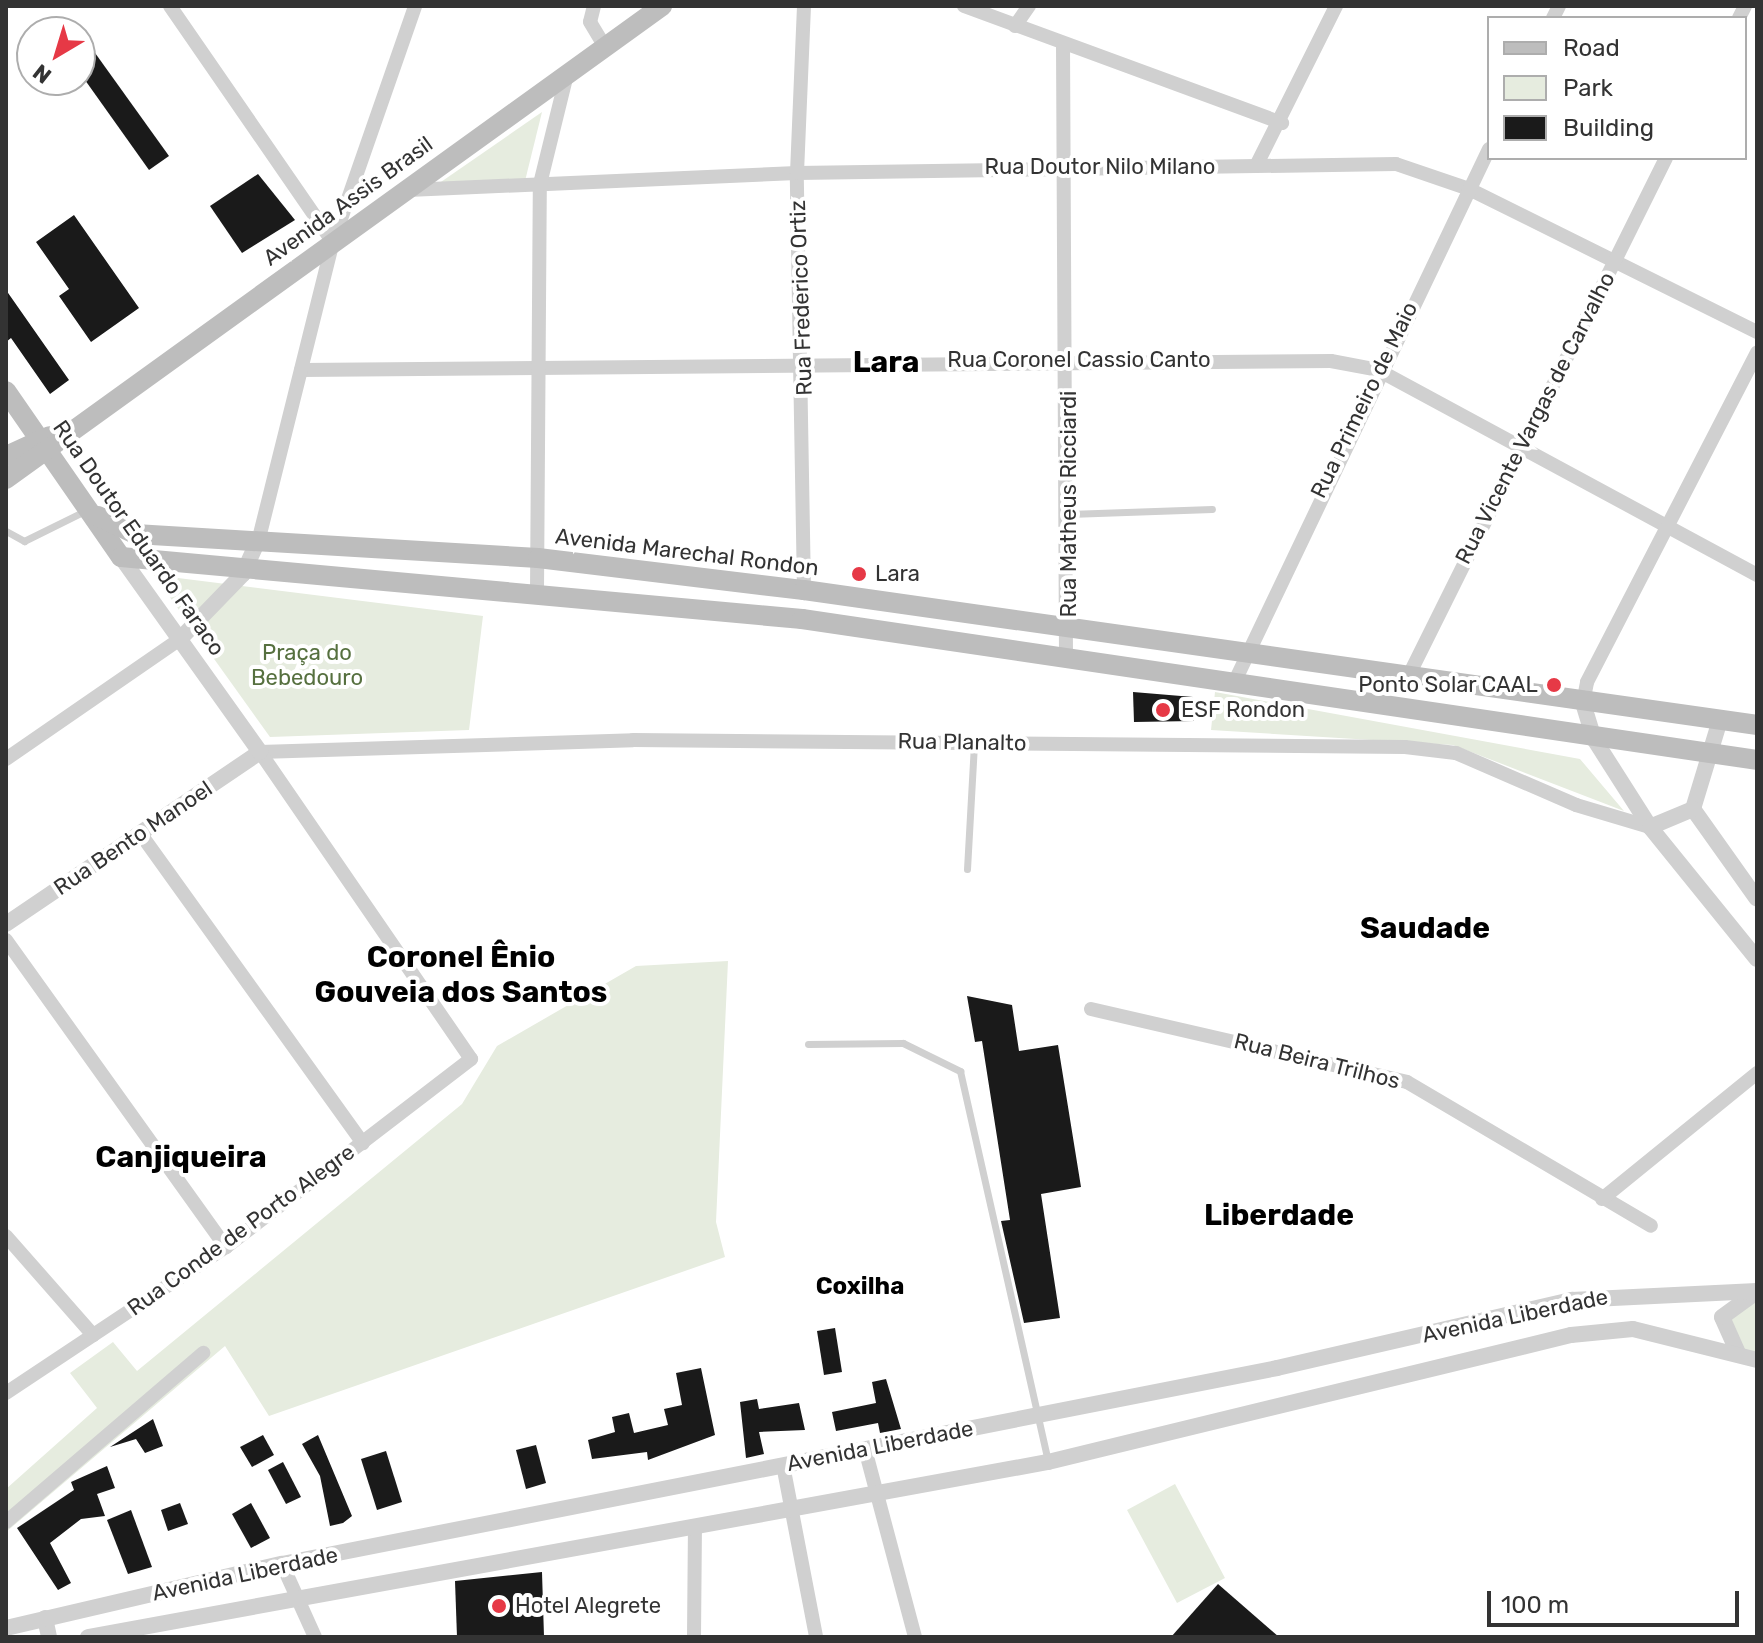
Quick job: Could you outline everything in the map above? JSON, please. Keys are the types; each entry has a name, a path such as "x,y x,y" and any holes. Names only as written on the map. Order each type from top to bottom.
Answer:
{"main road":[{"name":"Avenida Assis Brasil","path":"6,479 50,440 662,6"},
{"name":"Rua Doutor Eduardo Faraco","path":"6,391 50,440 89,509 121,557"},
{"name":"Avenida Assis Brasil","path":"6,456 50,440"},
{"name":"Avenida Marechal Rondon","path":"89,509 135,534 259,538 538,558 804,590 1407,679 1757,725"},
{"path":"121,557 249,564 802,619 1594,739 1757,760"}],"street":[{"path":"170,6 333,242"},
{"path":"6,759 180,639 249,564 259,538 333,242 415,6"},
{"path":"594,6 590,22 605,47"},
{"name":"Rua Frederico Ortiz","path":"804,6 797,173 804,362 804,590"},
{"path":"964,6 1282,123"},
{"path":"1015,26 1029,6"},
{"path":"1256,166 1282,123 1336,6"},
{"name":"Rua Matheus Ricciardi","path":"1063,44 1059,166 1070,359 1068,629"},
{"path":"538,558 536,366 540,184 567,74"},
{"name":"Rua Primeiro de Maio","path":"1242,653 1487,153"},
{"name":"Rua Vicente Vargas de Carvalho","path":"1407,679 1519,443 1665,160"},
{"name":"Rua Doutor Nilo Milano","path":"405,190 797,173 1059,166 1396,164 1469,189 1612,264 1757,332"},
{"path":"1757,352 1587,682 1583,703 1594,739 1650,827 1757,959"},
{"name":"Rua Coronel Cassio Canto","path":"301,370 1070,359 1331,361 1378,370 1519,443 1668,529 1757,575"},
{"name":"Rua Doutor Eduardo Faraco","path":"121,557 260,752"},
{"name":"Avenida Marechal Rondon","path":"537,591 538,558"},
{"path":"1066,658 1068,629"},
{"path":"1234,683 1242,653"},
{"path":"1720,720 1707,754 1693,809 1757,899"},
{"name":"Rua Planalto","path":"260,752 633,740 1418,748 1456,753 1576,805 1650,827"},
{"name":"Rua Bento Manoel","path":"6,924 260,752"},
{"name":"Rua Conde de Porto Alegre","path":"6,1393 226,1247 471,1059 260,752"},
{"path":"1650,827 1693,809"},
{"path":"140,833 363,1143"},
{"path":"6,940 226,1247"},
{"name":"Rua Beira Trilhos","path":"1091,1009 1407,1082 1651,1226"},
{"path":"1602,1199 1757,1073"},
{"path":"6,1236 93,1335"},
{"path":"1738,1353 1722,1317 1727,1306 1757,1292"},
{"name":"Avenida Liberdade","path":"6,1628 282,1564 1036,1415 1572,1300 1757,1292"},
{"name":"Avenida Liberdade","path":"88,1637 124,1634 294,1596 792,1510 1048,1462 1571,1335 1633,1329 1757,1360"},
{"path":"6,1522 203,1353"},
{"path":"865,1449 874,1495 915,1637"},
{"path":"783,1465 816,1637"},
{"path":"694,1637 695,1527"},
{"path":"282,1564 315,1637"},
{"path":"45,1618 49,1637"}],"lane":[{"path":"6,531 24,541 89,509"},
{"path":"1069,514 1212,509"},
{"path":"967,869 974,743"},
{"path":"808,1044 903,1043 960,1071 1048,1462"}],"green space":[{"path":"542,112 525,181 438,184"},
{"name":"Praça do Bebedouro","path":"154,575 483,616 469,730 270,737"},
{"path":"1215,692 1580,759 1624,811 1453,745 1211,730"},
{"path":"728,961 716,1222 725,1257 269,1416 225,1346 6,1532 6,1489 97,1408 70,1373 113,1342 137,1371 462,1104 497,1046 636,966"},
{"path":"1757,1300 1757,1354 1741,1350 1727,1316"},
{"path":"1175,1484 1225,1578 1177,1603 1127,1510"}],"building":[{"path":"96,54 169,156 149,170 96,95"},
{"path":"258,174 295,220 242,253 210,206"},
{"path":"74,215 139,308 91,342 59,296 69,289 36,242"},
{"path":"6,290 69,380 50,394 11,338 6,342"},
{"name":"ESF Rondon","path":"1133,692 1193,697 1194,721 1134,722"},
{"path":"967,996 1012,1005 1019,1051 1058,1045 1081,1187 1041,1194 1060,1318 1024,1323 1001,1221 1010,1220 982,1041 975,1042"},
{"path":"835,1328 842,1372 824,1375 817,1331"},
{"path":"701,1368 715,1435 648,1460 647,1452 592,1459 588,1440 615,1432 612,1417 629,1413 634,1433 668,1425 664,1409 682,1405 676,1373"},
{"path":"886,1379 901,1429 880,1433 878,1423 836,1431 832,1412 876,1403 872,1382"},
{"path":"757,1399 759,1409 799,1403 805,1430 759,1432 764,1454 746,1458 740,1402"},
{"path":"153,1419 163,1446 145,1453 136,1439 110,1447"},
{"path":"263,1435 274,1455 252,1467 240,1447"},
{"path":"318,1435 352,1516 343,1523 330,1526 320,1476 302,1444"},
{"path":"536,1445 546,1483 526,1489 516,1450"},
{"path":"386,1451 402,1502 377,1510 361,1459"},
{"path":"283,1462 301,1497 286,1504 268,1470"},
{"path":"107,1466 115,1488 97,1494 105,1516 81,1519 50,1543 71,1583 58,1590 17,1528 74,1490 71,1482"},
{"path":"180,1503 188,1524 168,1531 161,1510"},
{"path":"251,1503 270,1538 251,1548 232,1514"},
{"path":"131,1510 152,1567 128,1574 107,1520"},
{"name":"Hotel Alegrete","path":"542,1572 544,1637 457,1637 455,1581"},
{"path":"1218,1584 1279,1637 1171,1637"}],"place":[{"name":"Lara","path":"859,574"},
{"name":"Ponto Solar CAAL","path":"1554,685"},
{"name":"ESF Rondon","path":"1163,710"},
{"name":"Hotel Alegrete","path":"499,1606"}],"district":[{"name":"Lara","path":"886,362"},
{"name":"Saudade","path":"1425,928"},
{"name":"Coronel Ênio Gouveia dos Santos","path":"461,974"},
{"name":"Canjiqueira","path":"181,1157"},
{"name":"Liberdade","path":"1279,1215"},
{"name":"Coxilha","path":"860,1287"}]}
